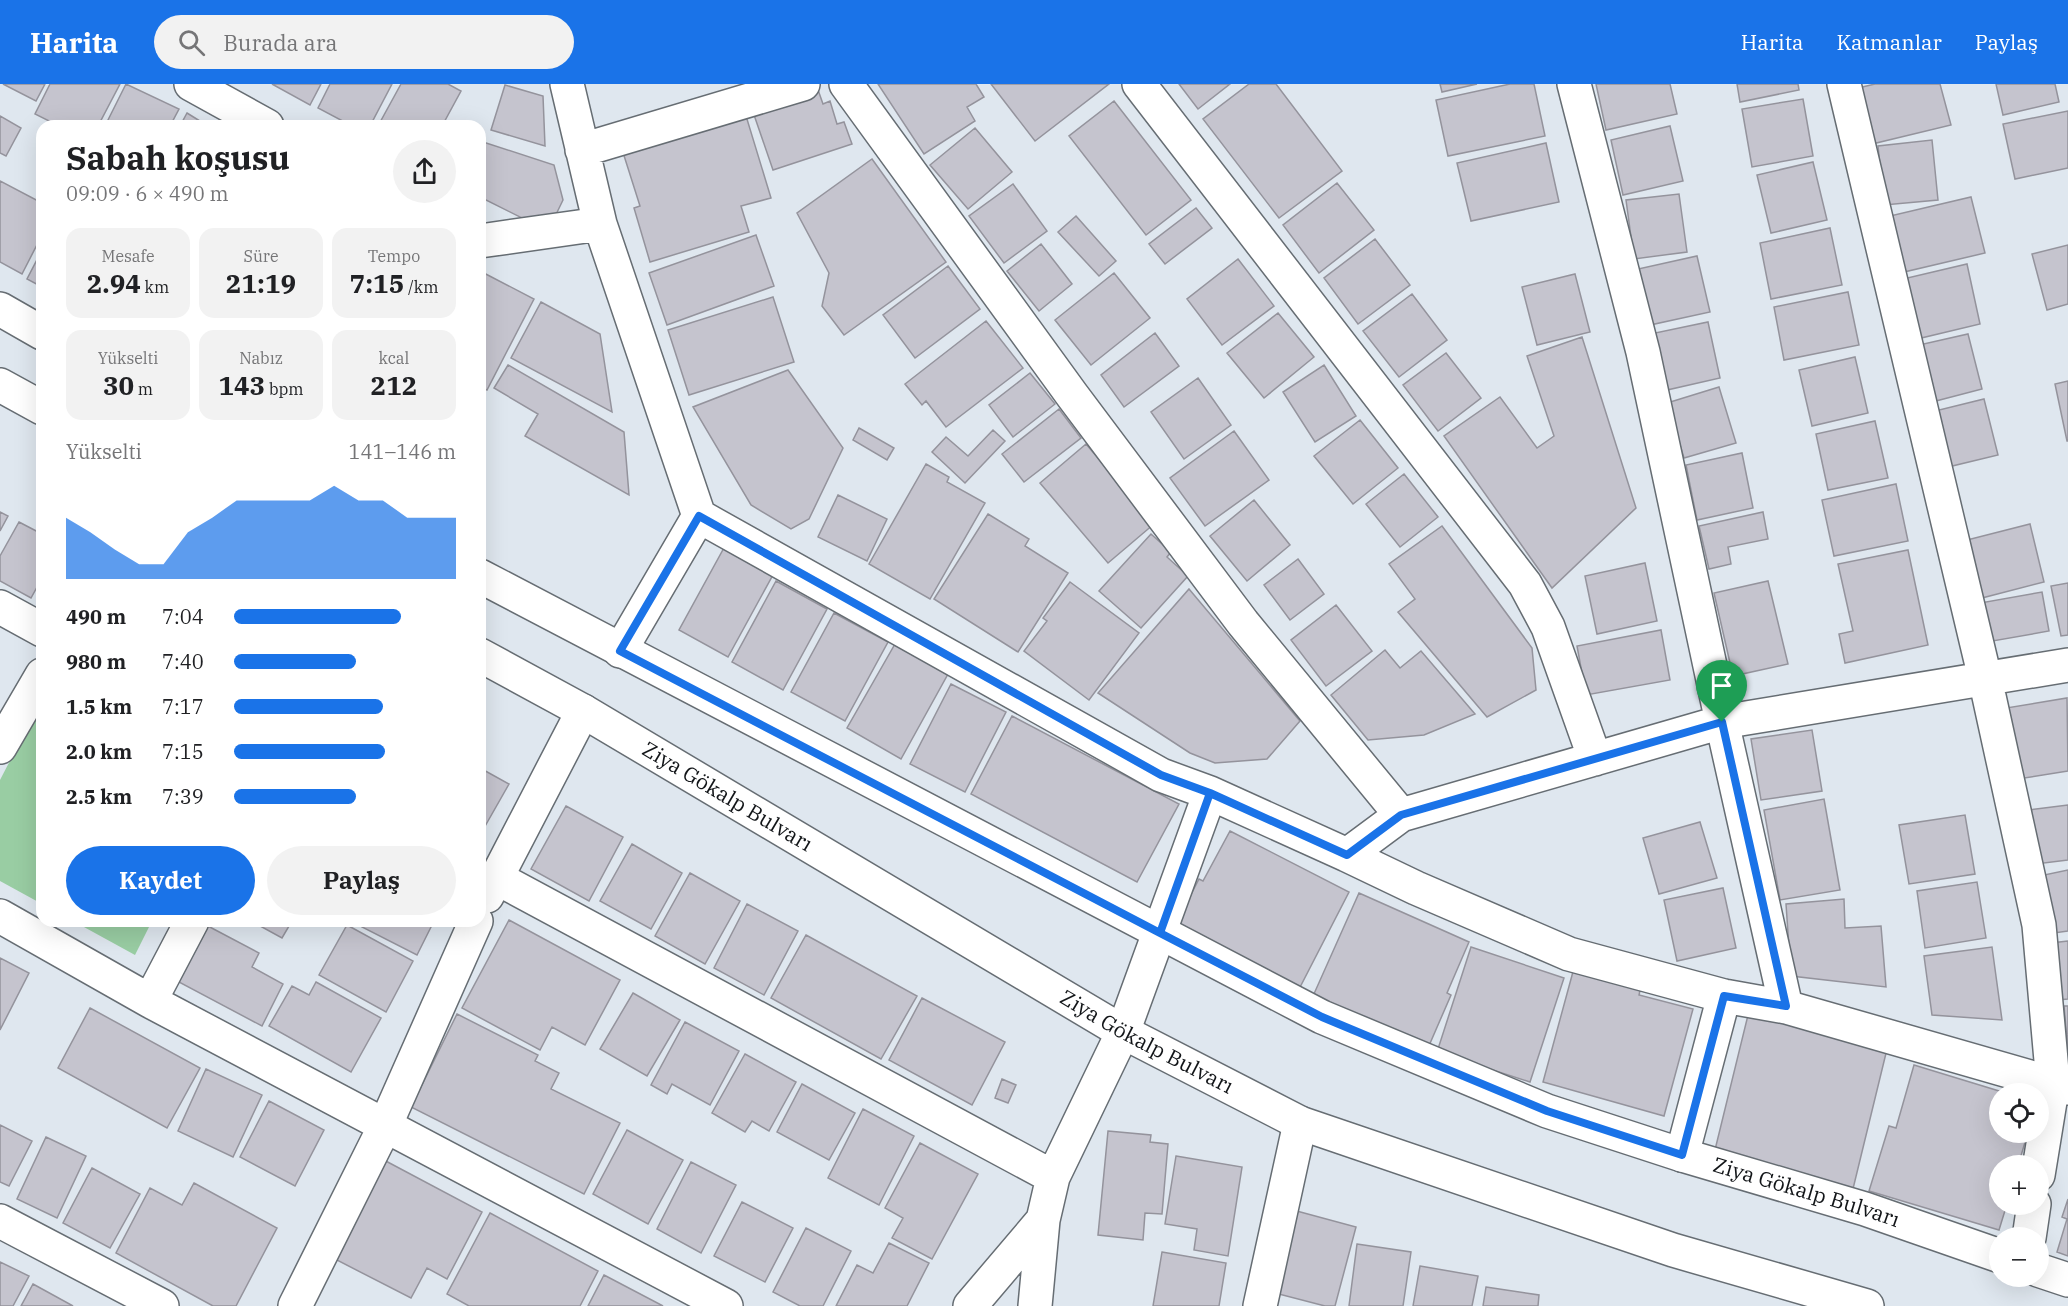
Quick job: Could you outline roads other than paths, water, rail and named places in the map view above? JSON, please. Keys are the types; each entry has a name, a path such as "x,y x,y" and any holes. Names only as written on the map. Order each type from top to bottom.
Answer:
{"street":[{"path":"190,84 256,120"},
{"path":"567,84 600,224 699,516 1161,775 1210,793 1416,888 1569,954 1724,996 1786,1006 2060,1086"},
{"path":"582,150 803,84"},
{"path":"846,84 1079,405 1236,614 1401,815"},
{"path":"1139,84 1526,584 1548,627 1594,759"},
{"path":"1574,84 1643,352 1722,722 1786,1006"},
{"path":"1844,84 1985,678 2039,925 2060,1086 2043,1155"},
{"path":"486,240 600,224"},
{"path":"0,309 36,330"},
{"path":"0,385 36,405"},
{"path":"620,651 699,516"},
{"name":"Ziya Gökalp Bulvarı","path":"486,579 1322,1017 1547,1111 1682,1155 1865,1209 1989,1252"},
{"path":"0,607 36,627"},
{"name":"Ziya Gökalp Bulvarı","path":"486,658 583,711 1123,1032 1300,1123 1673,1250 1867,1306"},
{"path":"1347,855 1401,815 1722,722 2068,665"},
{"path":"0,747 36,685"},
{"path":"486,898 583,711"},
{"path":"1035,1306 1043,1220 1053,1177 1123,1032 1210,793"},
{"path":"495,877 1053,1177"},
{"path":"0,916 150,1001 726,1306"},
{"path":"150,1001 189,927"},
{"path":"295,1306 385,1126 473,927"},
{"path":"1682,1155 1724,996"},
{"path":"1260,1306 1300,1123"},
{"path":"970,1306 1043,1220"},
{"path":"0,1221 162,1306"},
{"path":"2049,1274 2068,1280"}]}
